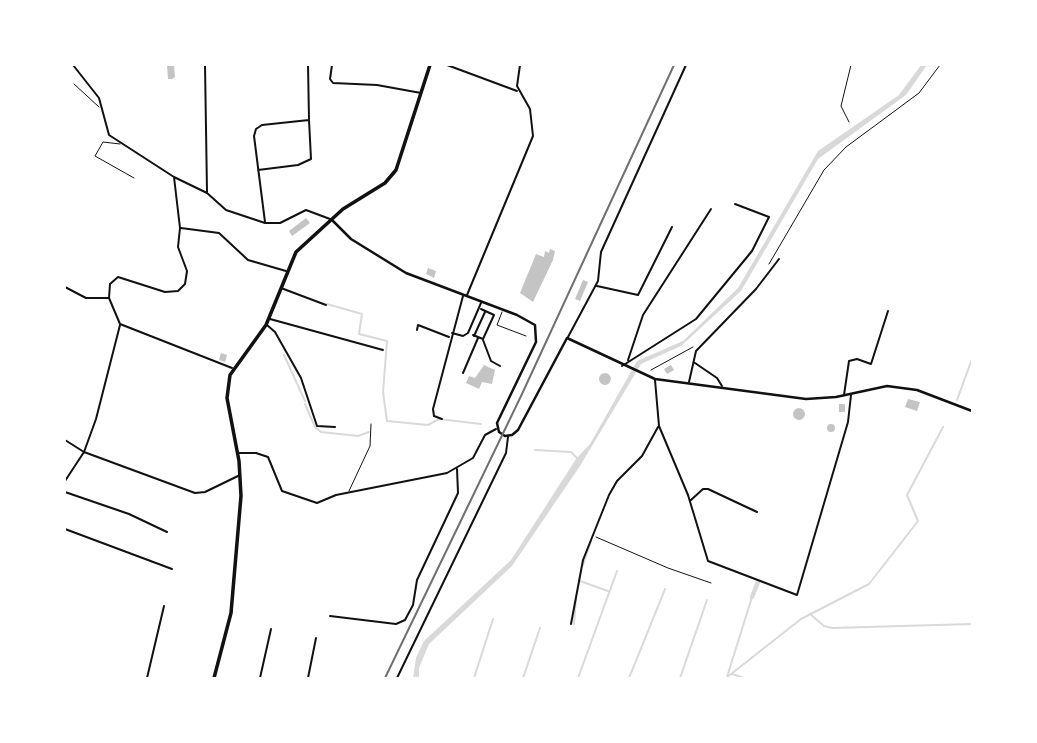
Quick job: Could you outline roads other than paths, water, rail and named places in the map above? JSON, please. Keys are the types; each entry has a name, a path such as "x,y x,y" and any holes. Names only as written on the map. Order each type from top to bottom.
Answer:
{"main road":[{"path":"214,678 231,613 241,475 227,392 233,368 266,325 296,252 331,219 385,183 394,173 430,65"}],"street":[{"path":"73,65 94,91 109,135 174,177 208,193 226,211 265,223 280,223 306,210 331,219 351,239 386,262 532,322 537,337 498,421 498,429"},
{"path":"205,65 208,193"},
{"path":"258,170 298,165 311,159 309,65"},
{"path":"332,65 332,83 377,85 422,93"},
{"path":"442,419 433,413 450,338 533,136 530,109 518,91 447,65"},
{"path":"518,91 520,65"},
{"path":"509,436 516,432 540,393 596,286 601,252 686,65"},
{"path":"265,223 254,136 256,129 262,125 309,120"},
{"path":"65,481 84,452 96,419 120,324 108,298 110,284 118,277 165,292 182,288 187,279 178,247 180,228 174,177"},
{"path":"624,367 628,361 696,319 752,251 769,217 734,204"},
{"path":"628,361 627,354 643,315 711,209"},
{"path":"180,228 192,227 219,233 248,260 286,271"},
{"path":"596,286 638,295 672,227"},
{"path":"689,382 696,351 756,289 779,259"},
{"path":"65,287 86,298 108,298"},
{"path":"280,288 326,304"},
{"path":"452,333 463,336 467,333 481,302"},
{"path":"480,310 494,315 483,339 491,361 500,366"},
{"path":"483,339 473,335 485,311"},
{"path":"844,396 849,361 857,359 871,363 888,311"},
{"path":"269,318 383,350"},
{"path":"490,323 497,325"},
{"path":"120,324 233,368"},
{"path":"266,325 275,332 297,370 317,426 335,427"},
{"path":"417,330 418,325 450,338"},
{"path":"463,373 478,337"},
{"path":"567,338 645,377 655,379 806,399 844,396 887,386 917,390 972,411"},
{"path":"693,363 717,378 722,387"},
{"path":"655,379 659,426 690,502 710,562 797,594 848,422 851,394"},
{"path":"571,624 578,578 592,535 613,486 642,456 659,426"},
{"path":"498,429 509,436"},
{"path":"237,453 256,453 268,457 282,491 313,503 348,493 430,478 457,468 474,458 485,435 498,429"},
{"path":"397,678 506,453 509,436"},
{"path":"65,440 84,452 188,491 201,493 241,475"},
{"path":"330,616 396,624 405,620 413,606 418,580 458,493 457,468"},
{"path":"690,502 703,489 708,489 757,512"},
{"path":"65,492 129,514 167,532"},
{"path":"65,529 172,569"},
{"path":"147,678 164,606"},
{"path":"260,678 271,629"},
{"path":"308,678 316,638"}],"lane":[{"path":"74,84 100,107"},
{"path":"120,144 103,142 95,156 134,178"},
{"path":"503,310 497,325 526,336"},
{"path":"645,377 651,370"},
{"path":"348,493 360,462 370,446 371,424"}],"waterway":[{"path":"327,304 362,314 359,334 387,341 383,392 387,421 428,425 439,419 481,424"},
{"path":"284,355 305,401"},
{"path":"957,400 972,359"},
{"path":"305,404 315,427 321,432 358,436 369,432"},
{"path":"726,678 801,619 869,584 918,521 907,495 943,427"},
{"path":"535,450 571,452 577,458"},
{"path":"583,565 591,541"},
{"path":"578,678 617,571"},
{"path":"580,581 608,591"},
{"path":"752,597 758,582"},
{"path":"629,678 665,589"},
{"path":"727,677 752,597"},
{"path":"574,624 576,598"},
{"path":"680,678 707,600"},
{"path":"810,614 824,626 832,628 972,624"},
{"path":"474,678 493,619"},
{"path":"523,678 540,628"},
{"path":"732,674 744,678"}],"railway":[{"path":"385,678 522,394 674,65"}]}
